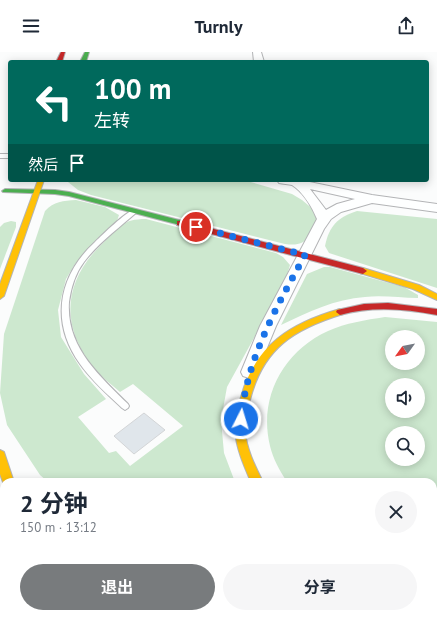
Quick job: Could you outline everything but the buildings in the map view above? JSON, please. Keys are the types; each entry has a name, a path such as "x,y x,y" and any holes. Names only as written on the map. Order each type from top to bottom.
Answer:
{"main road":[{"path":"0,202 9,182"},
{"path":"0,296 40,182"},
{"path":"5,191 69,194 388,278 437,297"},
{"path":"255,478 250,469 240,431 244,395 256,366 273,347 294,330 321,317 348,310 382,306 405,306 437,312"},
{"path":"0,455 7,478"}],"street":[{"path":"290,182 372,199 437,208"},
{"path":"297,184 310,196 320,211 323,219"},
{"path":"244,395 250,371 262,339 323,219 337,209 372,199"}],"lane":[{"path":"125,406 91,372 78,355 70,338 65,320 65,302 68,286 76,268 102,239 134,211"}],"green space":[{"path":"68,182 251,182 292,194 314,210 319,219 309,236 303,242 293,245 285,244 91,195 78,190"},
{"path":"76,200 105,207 119,215 117,221 96,240 75,264 66,279 58,310 61,337 84,374 106,399 78,417 109,453 116,451 130,466 183,426 133,384 120,392 102,377 82,351 75,335 71,319 71,303 74,287 80,272 90,257 118,228 126,222 146,219 276,253 283,257 290,265 287,275 266,316 227,387 221,420 224,453 233,478 43,478 7,425 0,393 4,334 45,211 55,203"},
{"path":"357,211 437,219 437,288 329,253 325,246 329,233 335,223 350,213"},
{"path":"11,221 16,222 16,227 0,269 0,227 4,223"},
{"path":"324,267 330,267 404,287 418,295 418,298 372,296 343,300 301,315 281,325 307,274"},
{"path":"385,317 437,322 437,478 285,478 279,469 271,451 267,428 271,393 278,378 287,363 312,340 328,331 349,324"}],"traffic: fast":[{"path":"84,60 87,52"},
{"path":"5,191 55,192 69,194 180,223"}],"traffic: slow":[{"path":"0,296 40,182"},
{"path":"363,271 416,287 437,297"},
{"path":"255,478 246,457 240,430 242,412 250,381 265,355 287,335 314,320 340,312"},
{"path":"0,455 7,478"}],"traffic: jam":[{"path":"60,60 63,52"},
{"path":"180,223 363,271"},
{"path":"340,312 376,306 413,308 437,312"}],"route":[{"path":"196,227 305,255 281,299 257,351 244,395 241,419"}]}
